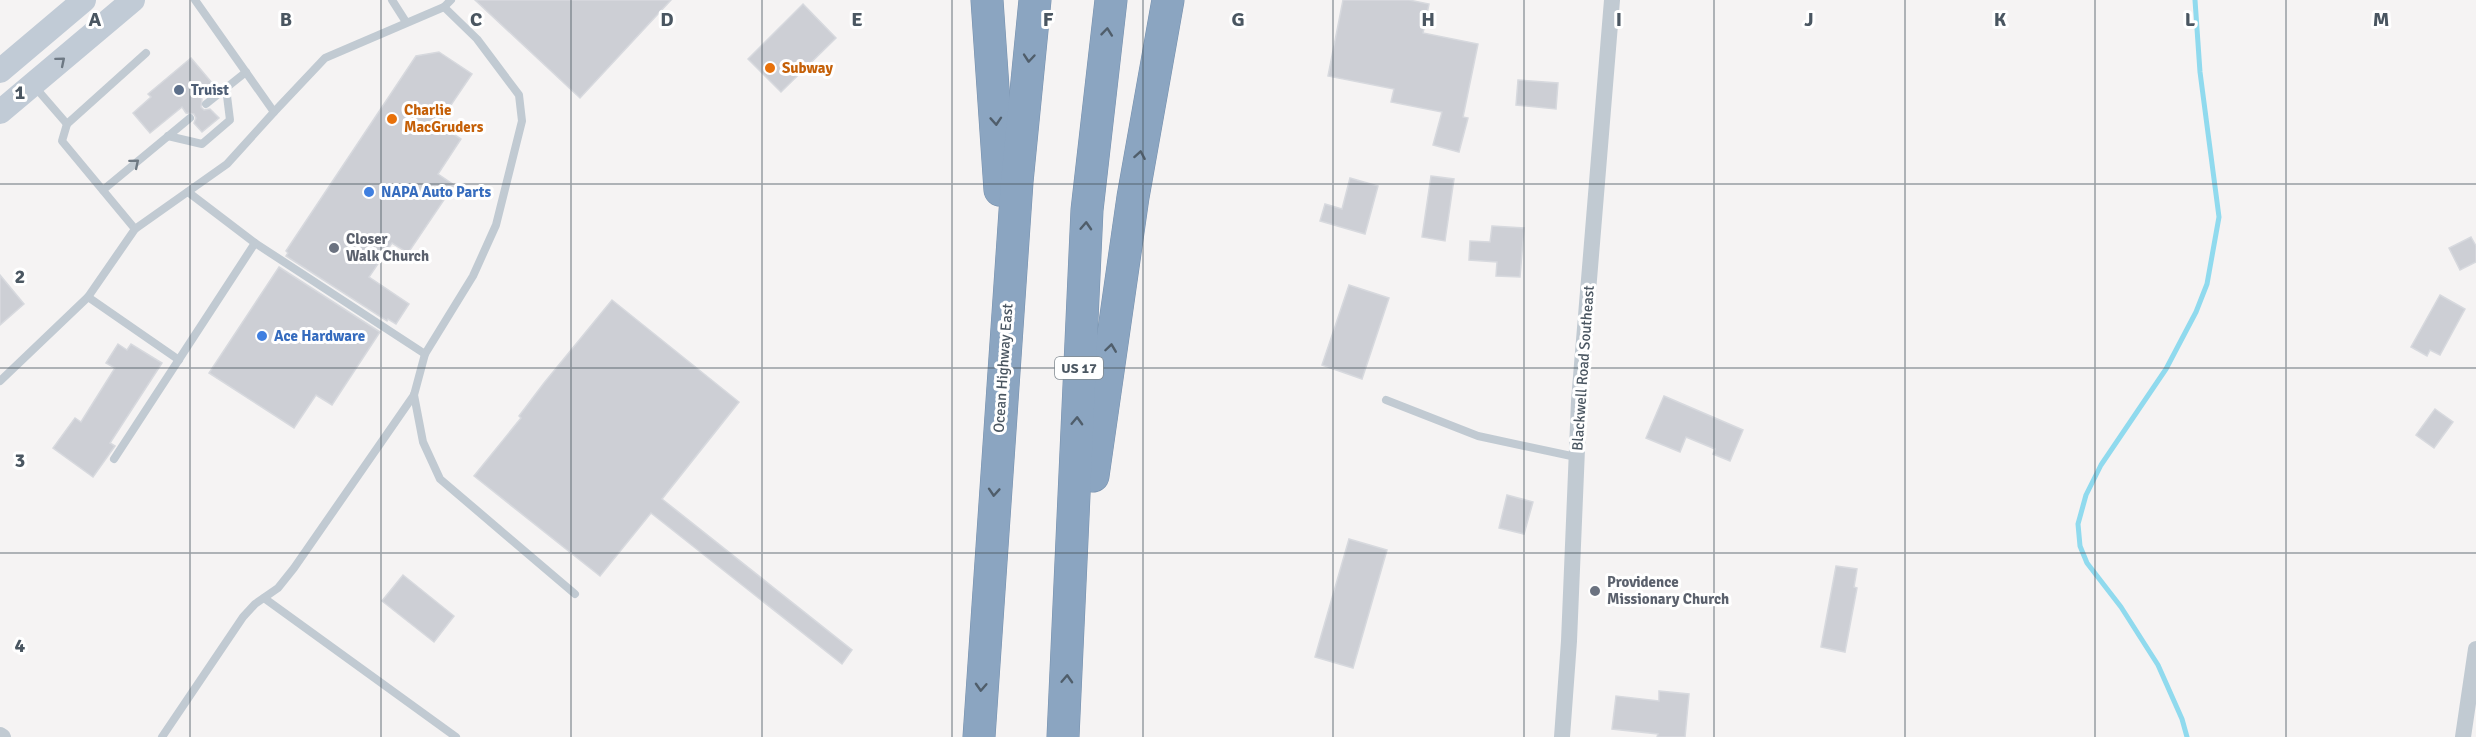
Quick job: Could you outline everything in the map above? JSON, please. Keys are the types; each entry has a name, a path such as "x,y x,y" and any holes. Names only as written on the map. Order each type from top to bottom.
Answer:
{"highway":[{"path":"987,0 1000,178 998,434"},
{"name":"Ocean Highway East","path":"979,737 1017,182 1035,0"},
{"name":"US 17","path":"1064,737 1087,210 1111,0"},
{"path":"1070,634 1133,197 1168,0"}],"main road":[{"path":"0,71 84,0"},
{"path":"0,112 133,0"}],"street":[{"name":"Blackwell Road Southeast","path":"1562,737 1569,641 1580,390 1612,0"},
{"path":"2463,737 2476,648"}],"lane":[{"path":"195,0 274,112"},
{"path":"392,0 406,22"},
{"path":"0,381 88,297 135,230 227,164 325,58 448,3 519,94 522,121 496,225 473,276 425,354 414,395 294,568 278,588 243,617 162,737"},
{"path":"135,230 62,141 67,124 147,53"},
{"path":"206,104 246,72"},
{"path":"33,84 67,124"},
{"path":"168,136 202,144 230,120 226,88"},
{"path":"103,190 190,118"},
{"path":"188,192 255,243 425,354"},
{"path":"114,459 255,243"},
{"path":"88,297 179,360"},
{"path":"414,395 423,442 440,479 576,594"},
{"path":"1386,400 1478,436 1576,458"},
{"path":"264,598 456,737"}],"building":[{"path":"475,0 671,0 580,98"},
{"path":"1343,0 1409,0 1429,4 1423,33 1478,44 1463,117 1468,118 1459,152 1433,145 1442,112 1391,102 1394,89 1328,76"},
{"path":"803,4 836,38 781,92 748,59"},
{"path":"439,52 472,74 438,124 461,139 438,174 454,185 408,253 392,243 369,277 409,304 396,324 388,319 387,321 286,256 288,253 286,251 416,56"},
{"path":"191,58 212,83 198,95 202,99 201,107 204,110 210,109 219,118 202,132 194,123 196,118 194,114 186,113 182,107 150,133 133,113 151,97 148,94"},
{"path":"1518,80 1558,83 1556,109 1516,105"},
{"path":"1431,176 1454,179 1445,241 1422,237"},
{"path":"1350,178 1378,186 1365,234 1320,221 1325,204 1342,209"},
{"path":"1492,226 1524,228 1520,277 1496,276 1497,262 1469,260 1470,241 1490,242"},
{"path":"2471,237 2476,246 2476,262 2460,270 2449,248"},
{"path":"279,267 380,332 332,405 316,395 294,428 209,373"},
{"path":"0,275 24,304 0,325"},
{"path":"1349,285 1389,298 1362,379 1322,365"},
{"path":"2440,295 2465,309 2440,355 2430,350 2427,356 2411,347"},
{"path":"612,300 739,402 662,499 852,650 842,664 651,513 600,576 474,476 521,418 519,416 544,383"},
{"path":"118,344 127,350 131,344 162,363 110,443 115,446 93,477 53,448 75,418 81,422 115,368 106,363"},
{"path":"1664,396 1743,430 1730,461 1713,454 1715,449 1686,437 1680,452 1646,438"},
{"path":"2435,409 2453,422 2434,448 2416,435"},
{"path":"1507,495 1533,502 1524,534 1499,528"},
{"path":"1349,539 1387,550 1353,668 1315,657"},
{"path":"1836,566 1857,569 1854,587 1857,588 1845,652 1821,647"},
{"path":"403,575 454,616 434,642 382,601"},
{"path":"1659,691 1689,694 1685,737 1657,737 1658,734 1612,729 1616,696 1659,701"}],"waterway":[{"path":"2187,737 2182,719 2158,665 2121,607 2087,563 2080,546 2078,524 2086,495 2101,465 2166,369 2196,312 2207,284 2219,217 2200,72 2195,0"}],"place":[{"name":"Subway","path":"770,68"},
{"name":"Truist","path":"179,90"},
{"name":"Charlie MacGruders","path":"392,119"},
{"name":"NAPA Auto Parts","path":"369,192"},
{"name":"Closer Walk Church","path":"334,248"},
{"name":"Ace Hardware","path":"262,336"},
{"name":"Providence Missionary Church","path":"1595,591"}]}
